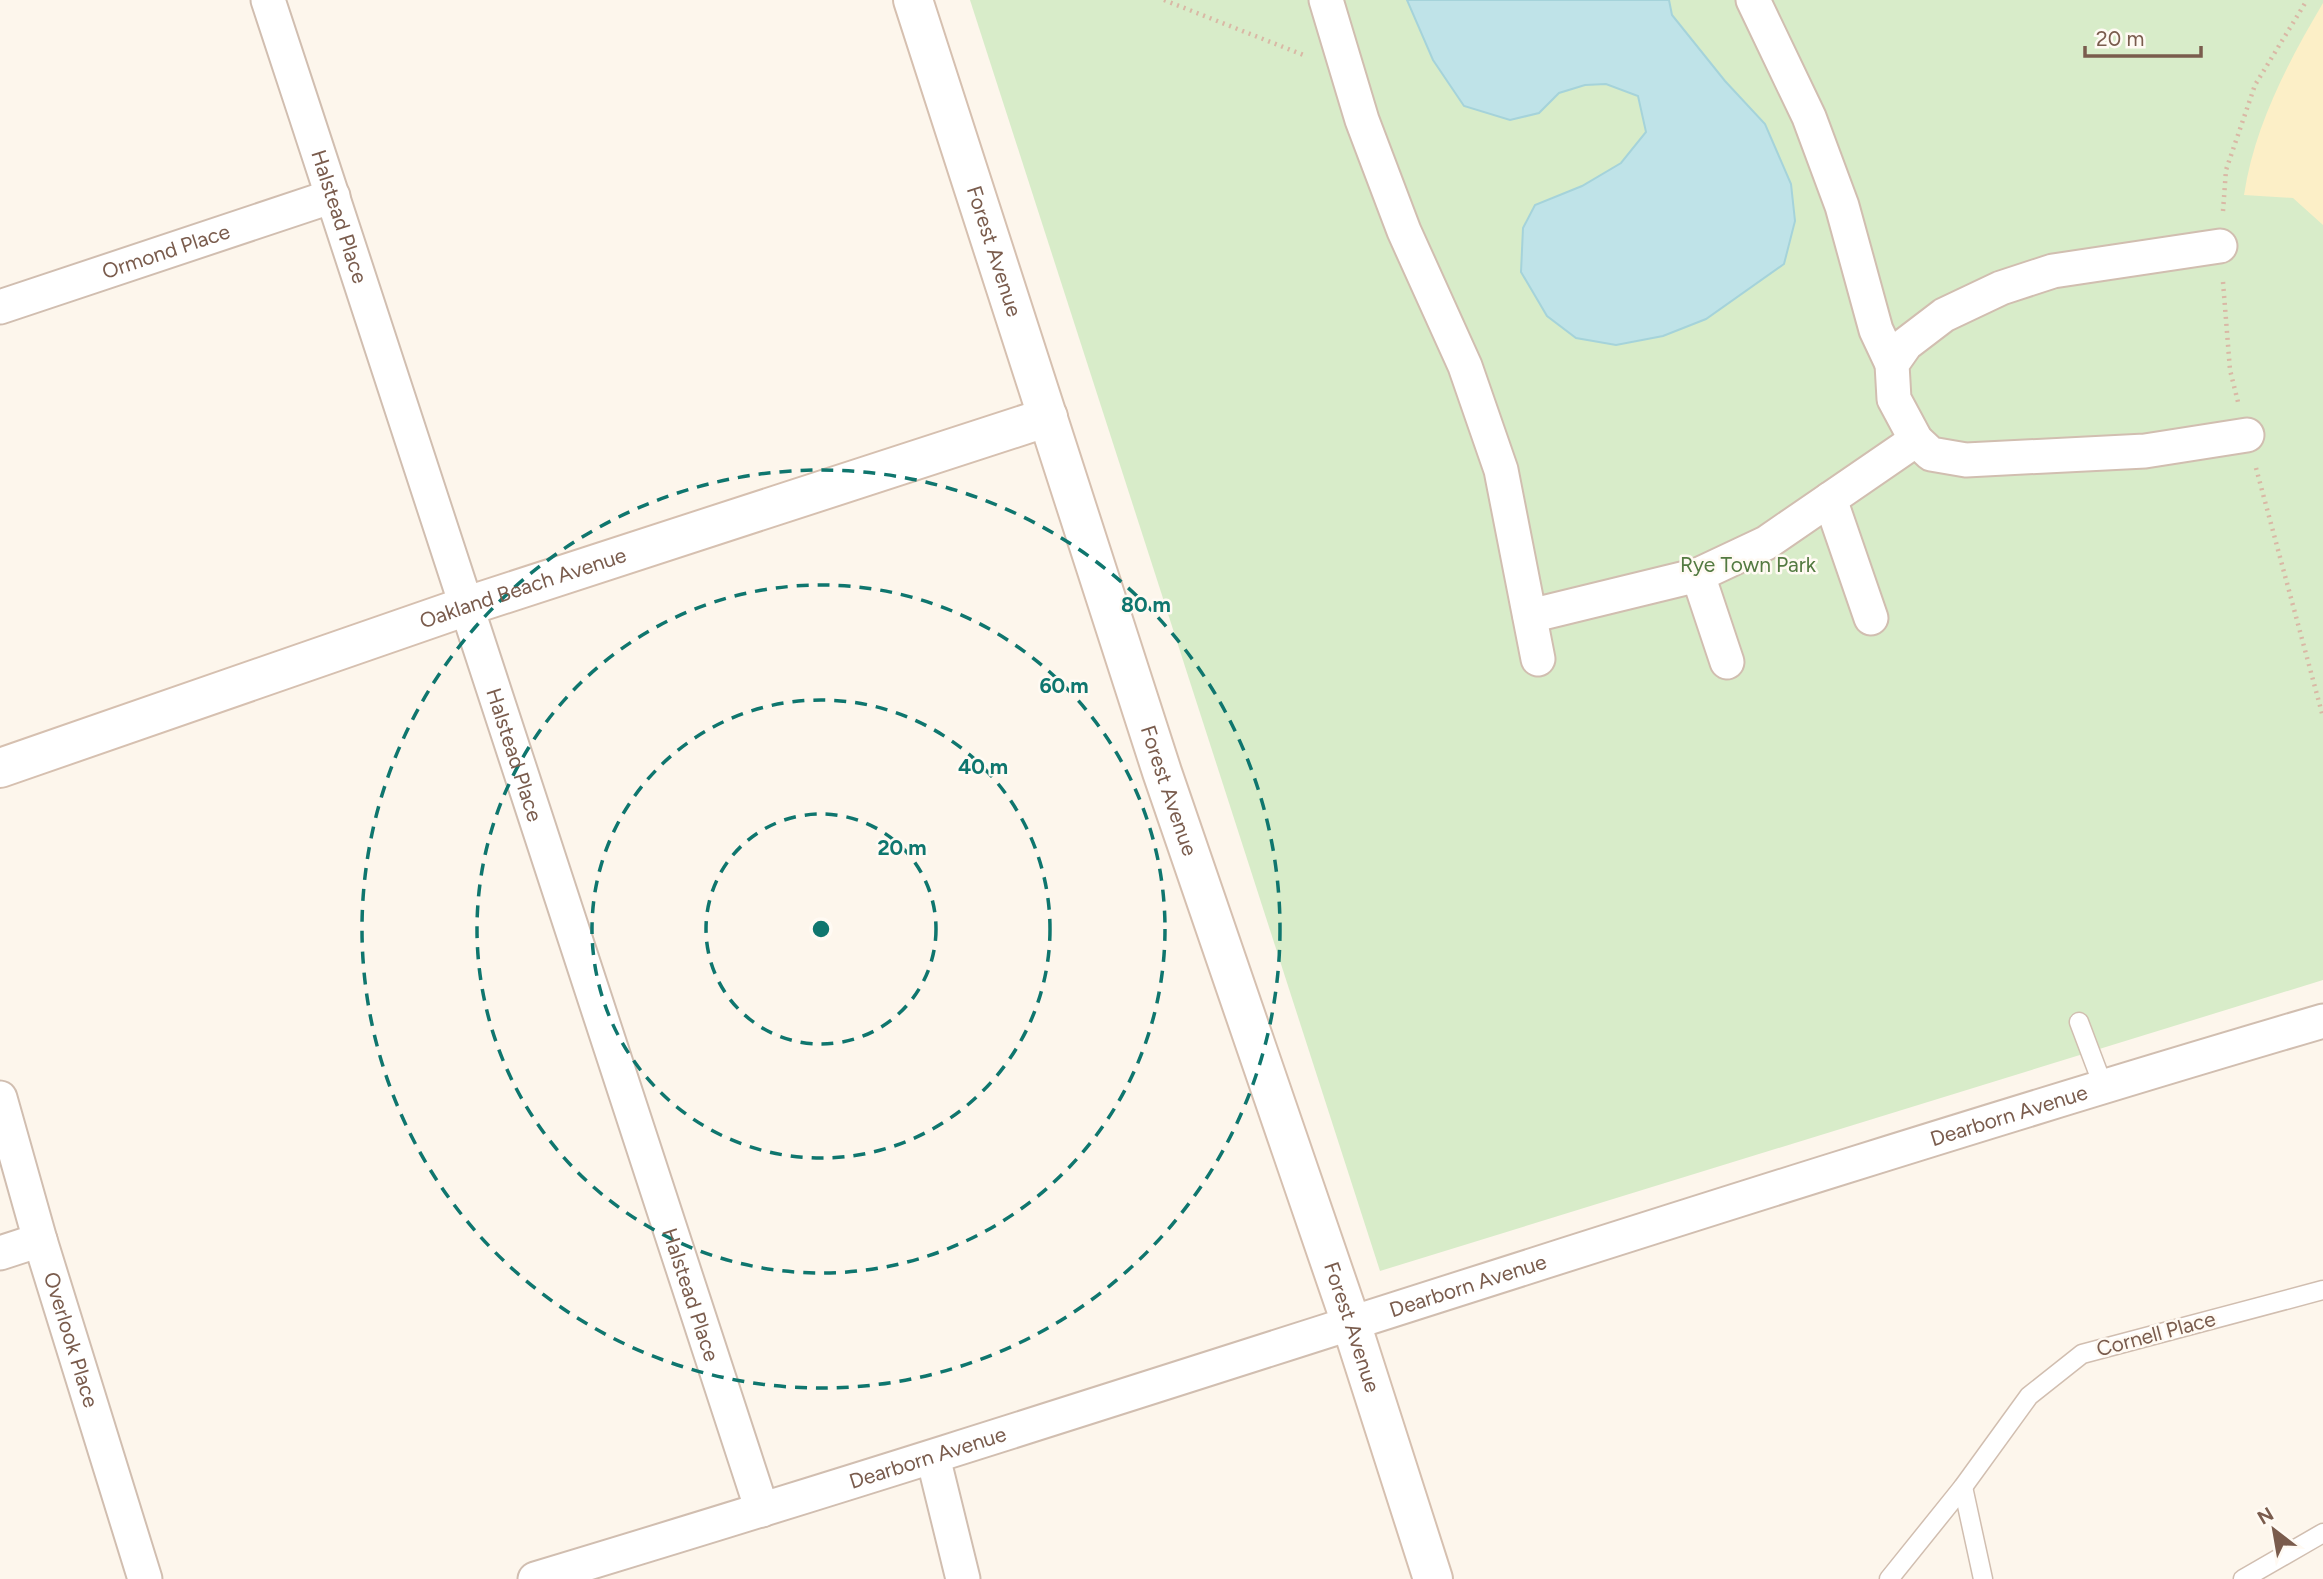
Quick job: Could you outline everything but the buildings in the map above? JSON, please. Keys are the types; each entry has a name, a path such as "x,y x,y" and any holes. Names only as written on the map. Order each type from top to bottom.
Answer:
{"street":[{"name":"Halstead Place","path":"268,0 652,1181 762,1510"},
{"name":"Forest Avenue","path":"913,0 1161,772 1351,1323 1433,1579"},
{"path":"1326,0 1362,120 1404,231 1465,366 1501,470 1538,659"},
{"path":"1754,0 1809,117 1848,230 1876,330 1892,364 1894,399 1916,440 1931,454 1966,460 2145,452 2247,435"},
{"name":"Ormond Place","path":"0,307 333,196"},
{"path":"1892,364 1906,344 1944,314 2001,288 2053,271 2220,246"},
{"name":"Oakland Beach Avenue","path":"0,768 467,606 1048,417"},
{"path":"1530,616 1698,575 1766,543 1916,440"},
{"path":"1830,499 1871,618"},
{"path":"1698,575 1727,662"},
{"name":"Dearborn Avenue","path":"535,1579 933,1457 2106,1085 2323,1021"},
{"name":"Overlook Place","path":"0,1098 40,1240 145,1579"},
{"path":"0,1253 40,1240"},
{"path":"933,1457 963,1579"}],"lane":[{"path":"2079,1022 2099,1075 2106,1085"},
{"name":"Cornell Place","path":"1889,1579 1963,1487 2029,1396 2081,1354 2323,1290"},
{"path":"1963,1487 1983,1579"},
{"path":"2243,1579 2323,1533"}],"path":[{"path":"1164,0 1347,72"},
{"path":"2306,0 2255,85 2226,170 2220,246 2230,370 2323,717"}],"green space":[{"name":"Rye Town Park","path":"970,0 2323,0 2323,980 1380,1271"}],"sand":[{"path":"2323,3 2323,225 2293,198 2244,195 2264,120 2297,48"}],"water":[{"path":"1407,0 1669,0 1672,15 1725,81 1765,124 1791,184 1795,221 1784,264 1706,319 1663,336 1616,345 1576,338 1547,316 1521,272 1523,228 1535,205 1582,186 1621,163 1646,132 1638,96 1606,84 1585,85 1559,93 1539,113 1510,120 1464,106 1433,60"}]}
